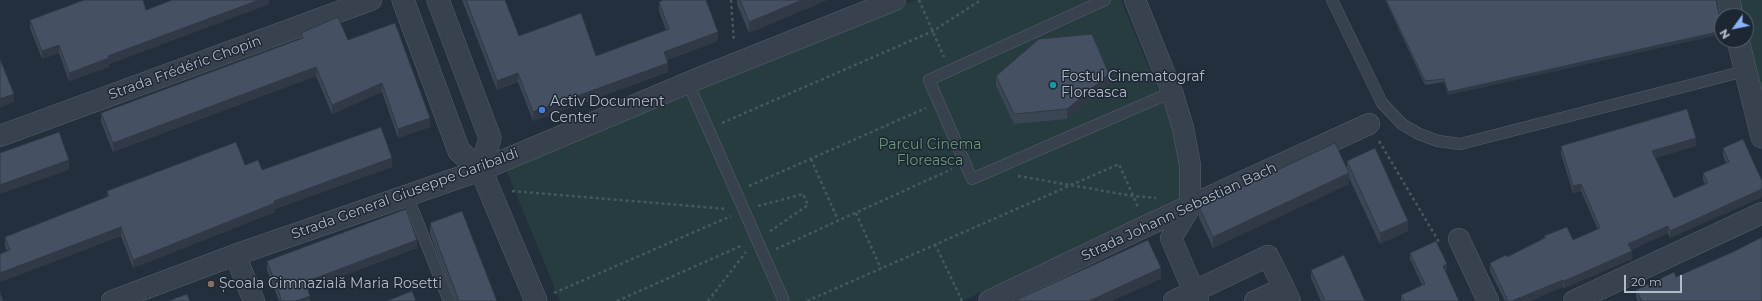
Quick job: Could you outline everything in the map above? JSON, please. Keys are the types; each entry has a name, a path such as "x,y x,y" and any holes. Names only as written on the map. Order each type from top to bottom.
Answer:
{"street":[{"name":"Strada Frédéric Chopin","path":"0,136 371,0"},
{"path":"403,0 459,151 486,179 543,298"},
{"path":"438,0 490,138 486,179"},
{"name":"Strada General Giuseppe Garibaldi","path":"112,301 236,255 407,195 486,179 688,83 896,0"},
{"path":"1135,0 1172,92 1183,128 1190,165 1190,207 1171,238 1196,296"},
{"path":"1740,48 1762,137"},
{"name":"Strada Johann Sebastian Bach","path":"989,301 1146,226 1369,124"},
{"path":"1574,301 1762,213"},
{"path":"1450,242 1488,301"},
{"path":"236,255 254,301"},
{"path":"1174,301 1196,296 1268,256 1287,294 1255,301"}],"lane":[{"path":"1105,0 929,80 972,179 1172,92"},
{"path":"1332,0 1382,104 1402,124 1419,134 1438,141 1460,144 1745,71"},
{"path":"688,83 784,301"},
{"path":"407,195 449,301"}],"path":[{"path":"730,0 736,65"},
{"path":"919,0 950,70"},
{"path":"708,129 932,31 981,0"},
{"path":"736,192 939,102"},
{"path":"1369,124 1450,242"},
{"path":"811,159 838,220"},
{"path":"764,255 838,220 966,164"},
{"path":"808,301 1119,164 1146,226"},
{"path":"990,171 1133,196 1157,198"},
{"path":"486,179 744,210"},
{"path":"543,298 744,210 803,194 808,205 757,239 617,301"},
{"path":"856,212 881,269"},
{"path":"708,301 757,239"},
{"path":"935,244 962,301"}],"green space":[{"name":"Parcul Cinema Floreasca","path":"915,0 1121,0 1173,126 1180,151 1180,201 962,301 560,301 505,167"},
{"path":"1740,0 1762,0 1762,100 1751,48 1754,48 1754,8 1742,8"}],"building":[{"path":"84,0 143,0 146,10 172,0 259,0 108,56 109,58 69,73 59,45 42,51 30,20"},
{"path":"466,0 505,0 519,36 581,13 596,56 669,29 659,2 663,0 706,0 718,32 664,52 668,63 533,112 518,73 497,81"},
{"path":"740,0 802,0 749,22"},
{"path":"1386,0 1716,0 1718,8 1714,8 1714,33 1448,92 1444,79 1425,81"},
{"path":"338,17 348,40 395,23 430,118 398,129 382,83 332,105 316,67 113,143 101,113 303,38 301,33"},
{"name":"Fostul Cinematograf Floreasca","path":"1092,34 1109,74 1067,109 1014,114 996,76 1039,39"},
{"path":"0,59 14,94 0,99"},
{"path":"1687,109 1696,138 1652,151 1674,198 1708,183 1703,173 1729,162 1723,148 1743,139 1762,181 1762,189 1670,231 1668,226 1628,244 1632,251 1564,281 1563,280 1512,301 1508,301 1490,263 1506,255 1507,257 1545,238 1544,236 1567,227 1573,240 1600,228 1581,184 1573,186 1561,146"},
{"path":"381,127 392,158 274,201 275,203 133,260 121,227 0,273 0,254 10,250 5,237 109,196 107,191 236,142 245,165 258,160 262,170"},
{"path":"59,132 69,160 0,185 0,153"},
{"path":"1335,143 1349,173 1213,237 1199,207"},
{"path":"1375,148 1408,221 1380,233 1347,161"},
{"path":"406,209 417,240 305,282 310,296 296,301 282,301 267,261"},
{"path":"462,211 497,301 459,301 430,223"},
{"path":"1762,237 1762,301 1642,301 1636,290 1674,272 1676,277 1735,251"},
{"path":"1148,240 1161,268 1089,301 1014,301"},
{"path":"1436,241 1447,264 1443,266 1459,301 1404,301 1401,295 1425,284 1410,253"},
{"path":"1344,255 1365,301 1325,301 1311,270"},
{"path":"412,291 416,301 387,301"},
{"path":"0,292 3,301 0,301"},
{"path":"187,294 190,301 168,301"}],"place":[{"name":"Fostul Cinematograf Floreasca","path":"1053,85"},
{"name":"Activ Document Center","path":"542,110"},
{"name":"Școala Gimnazială Maria Rosetti","path":"211,284"}]}
